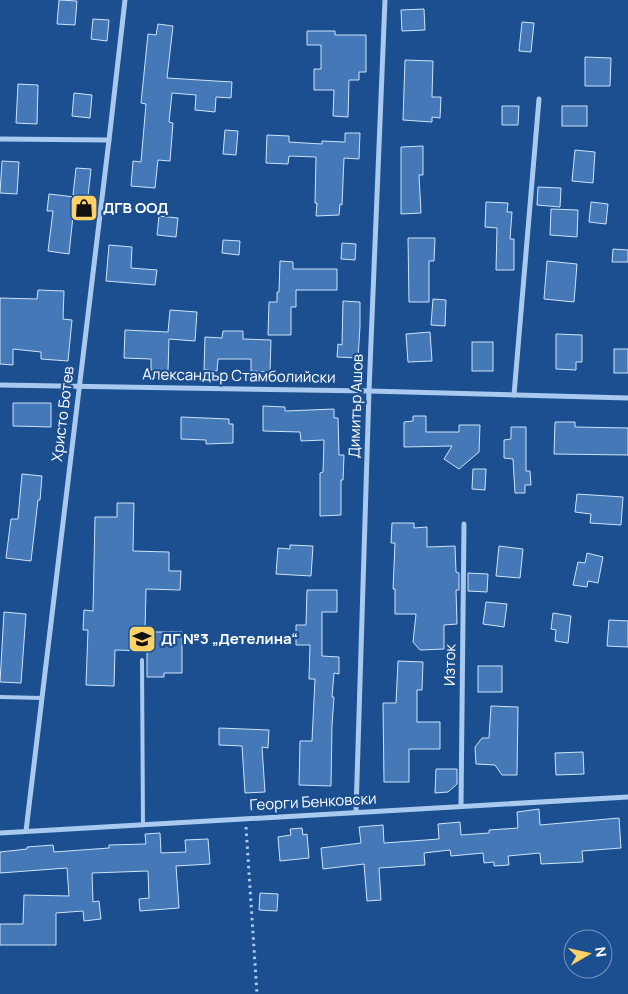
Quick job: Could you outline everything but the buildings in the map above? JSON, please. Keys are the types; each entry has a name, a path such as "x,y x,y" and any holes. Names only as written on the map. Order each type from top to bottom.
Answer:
{"street":[{"name":"Христо Ботев","path":"26,831 124,0"},
{"name":"Димитър Ашов","path":"356,812 369,391 385,0"},
{"path":"514,395 539,98"},
{"path":"0,139 109,140"},
{"name":"Александър Стамболийски","path":"0,385 369,391 628,398"},
{"name":"Изток","path":"462,806 464,524"},
{"name":"Георги Бенковски","path":"0,833 628,797"}],"lane":[{"path":"142,660 143,824"},
{"path":"0,697 42,698"}],"path":[{"path":"246,819 256,994"}],"place":[{"name":"ДГВ ООД","path":"84,208"},
{"name":"ДГ №3 „Детелина“","path":"142,639"}]}
